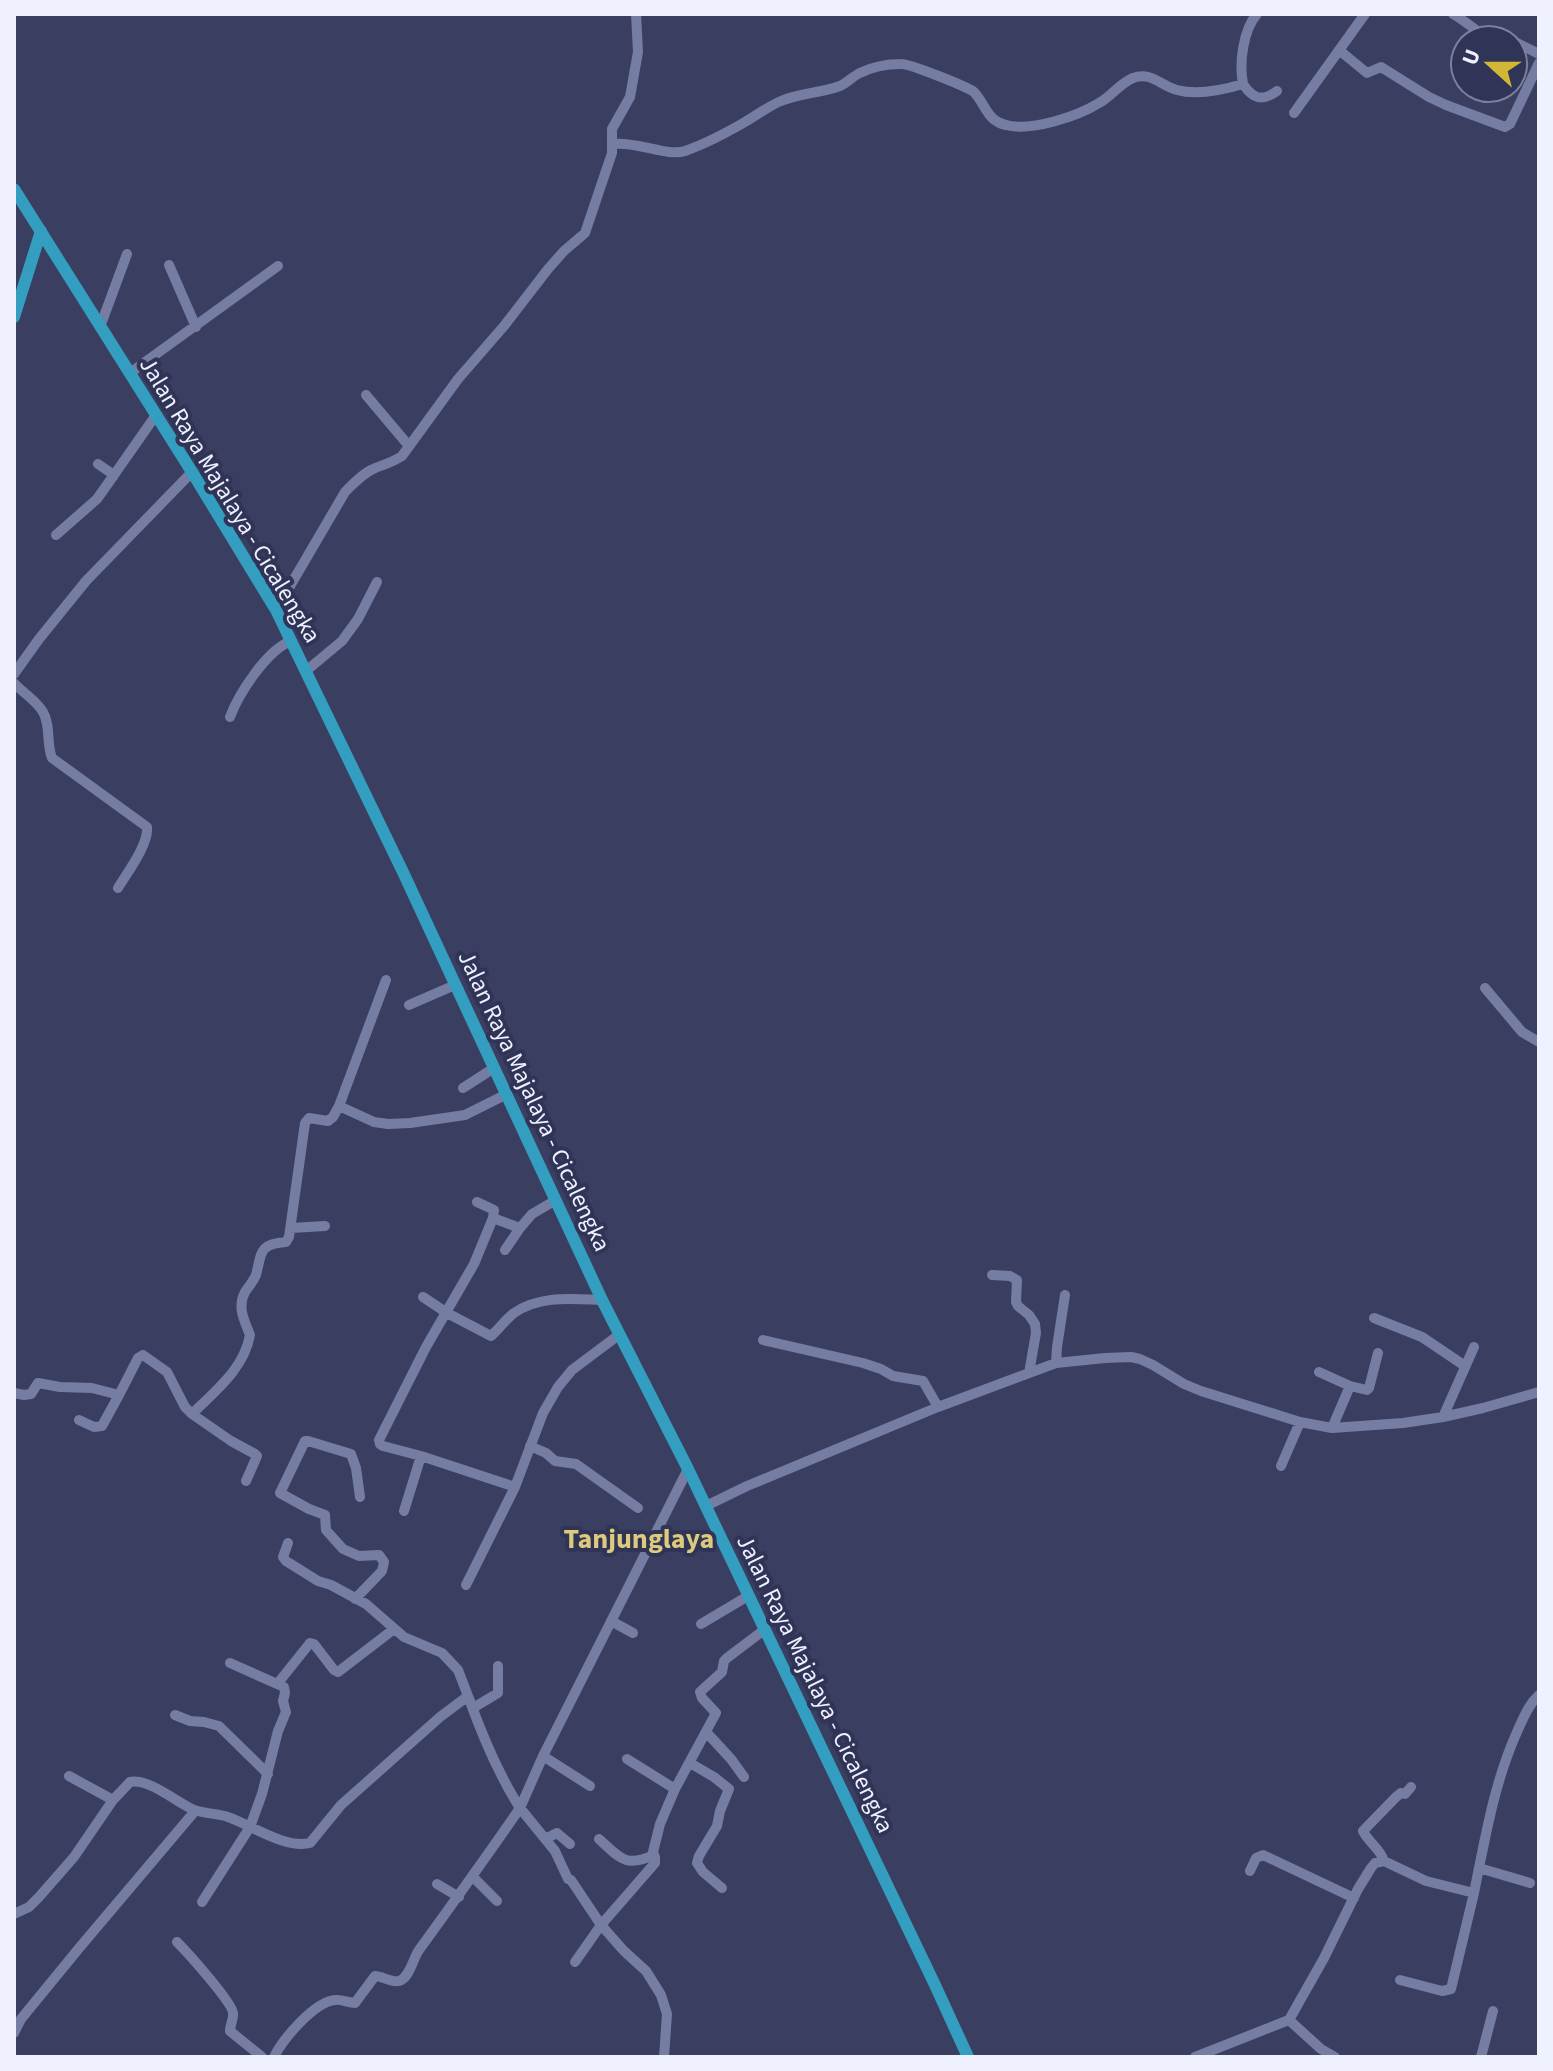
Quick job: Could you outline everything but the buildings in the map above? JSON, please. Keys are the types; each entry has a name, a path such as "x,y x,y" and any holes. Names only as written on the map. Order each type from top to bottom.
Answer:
{"main road":[{"name":"Jalan Raya Majalaya - Cicalengka","path":"14,189 276,610 602,1300 706,1506 968,2057"},
{"path":"14,317 41,231"}],"street":[{"path":"276,610 345,492 373,469 402,456 458,379 548,269 585,233 606,175 614,144 612,129 630,97 638,52 636,14"},
{"path":"1257,14 1245,41 1243,84 1260,98 1269,97 1277,91"},
{"path":"1294,113 1365,14"},
{"path":"1339,50 1365,72 1381,67 1429,97 1478,119 1505,127 1510,124 1539,63"},
{"path":"614,144 626,142 682,152 731,130 782,100 834,88 869,69 899,63 968,88 978,97 992,120 1008,126 1035,125 1088,109 1102,102 1131,78 1142,76 1189,92 1243,84"},
{"path":"100,327 127,254"},
{"path":"169,265 196,327"},
{"path":"130,373 278,266"},
{"path":"366,395 409,446"},
{"path":"56,535 97,499 156,415"},
{"path":"98,464 114,475"},
{"path":"14,674 86,581 192,472"},
{"path":"306,671 342,641 358,619 377,582"},
{"path":"230,717 249,681 276,648 291,641"},
{"path":"14,683 42,710 52,758 147,827 148,833 141,849 118,888"},
{"path":"192,1414 234,1372 250,1337 242,1315 244,1294 254,1279 259,1257 265,1248 273,1243 286,1242 289,1237 306,1120 311,1117 328,1121 333,1117 386,980"},
{"path":"409,1005 455,985"},
{"path":"1485,988 1522,1032 1539,1042"},
{"path":"463,1088 494,1068"},
{"path":"339,1106 374,1122 410,1123 465,1115 507,1094"},
{"path":"505,1250 532,1214 556,1200"},
{"path":"477,1202 494,1211 493,1218 474,1264 426,1347 379,1440 381,1445 515,1487"},
{"path":"493,1218 520,1228"},
{"path":"291,1228 325,1226"},
{"path":"992,1275 1010,1276 1017,1280 1016,1302 1033,1319 1036,1333 1029,1373"},
{"path":"1056,1363 1065,1295"},
{"path":"423,1297 491,1336 507,1319 528,1306 552,1299 602,1300"},
{"path":"1374,1318 1422,1337 1465,1366"},
{"path":"466,1585 515,1487 543,1413 558,1387 572,1370 620,1334"},
{"path":"763,1340 863,1363 893,1376 923,1381 938,1407"},
{"path":"1443,1417 1474,1347"},
{"path":"1319,1372 1350,1386 1368,1389 1378,1353"},
{"path":"79,1420 94,1427 102,1426 138,1358 143,1355 167,1372 185,1407 192,1414 257,1456 246,1481"},
{"path":"706,1506 938,1407 1056,1363 1131,1357 1153,1365 1201,1391 1300,1422 1332,1428 1443,1417 1539,1392"},
{"path":"14,1393 31,1394 37,1384 42,1383 92,1388 119,1395"},
{"path":"1332,1428 1350,1386"},
{"path":"1281,1466 1300,1422"},
{"path":"355,1599 382,1571 384,1562 379,1555 359,1556 343,1549 326,1530 325,1515 280,1493 301,1448 308,1441 351,1454 360,1497"},
{"path":"530,1446 555,1461 576,1464 638,1508"},
{"path":"404,1511 421,1456"},
{"path":"274,2057 290,2032 324,2004 336,2000 355,2003 375,1976 396,1981 408,1972 418,1951 520,1808 543,1756 688,1469"},
{"path":"288,1543 283,1557 286,1561 318,1581 366,1604 404,1637 442,1653 458,1670 496,1765 520,1808 558,1856 568,1879 601,1925 646,1971 661,1995 667,2014 664,2057"},
{"path":"701,1624 748,1596"},
{"path":"611,1621 633,1633"},
{"path":"278,1683 310,1643 338,1672 394,1629"},
{"path":"575,1962 601,1925 655,1863 653,1852 660,1824 716,1713 700,1692 722,1672 727,1658 764,1630"},
{"path":"202,1902 250,1827 286,1712 283,1701 285,1690 278,1683 230,1663"},
{"path":"473,1708 498,1693 498,1666"},
{"path":"1400,1980 1442,1991 1451,1989 1499,1779 1528,1708 1539,1695"},
{"path":"14,1914 29,1907 39,1897 74,1857 113,1800 130,1782 142,1781 195,1811 216,1813 293,1843 310,1843 341,1805 468,1696"},
{"path":"175,1715 219,1726 268,1774"},
{"path":"707,1733 744,1777"},
{"path":"543,1756 590,1786"},
{"path":"627,1759 675,1789"},
{"path":"690,1763 729,1789 717,1826 697,1863 722,1888"},
{"path":"69,1776 113,1800"},
{"path":"1384,1861 1381,1852 1363,1831 1411,1787"},
{"path":"14,2033 21,2019 195,1811"},
{"path":"545,1839 557,1833 570,1844"},
{"path":"599,1839 626,1861 641,1861 654,1855"},
{"path":"1250,1871 1256,1858 1263,1855 1354,1898"},
{"path":"1195,2057 1289,2020 1354,1898 1378,1861 1426,1881 1474,1893"},
{"path":"1479,1868 1530,1883"},
{"path":"473,1877 497,1901"},
{"path":"437,1884 459,1897"},
{"path":"177,1942 218,1987 230,2006 233,2014 230,2031 262,2057"},
{"path":"1481,2057 1493,2011"},
{"path":"1289,2020 1321,2049 1335,2057"}],"district":[{"name":"Tanjunglaya","path":"639,1539"}]}
